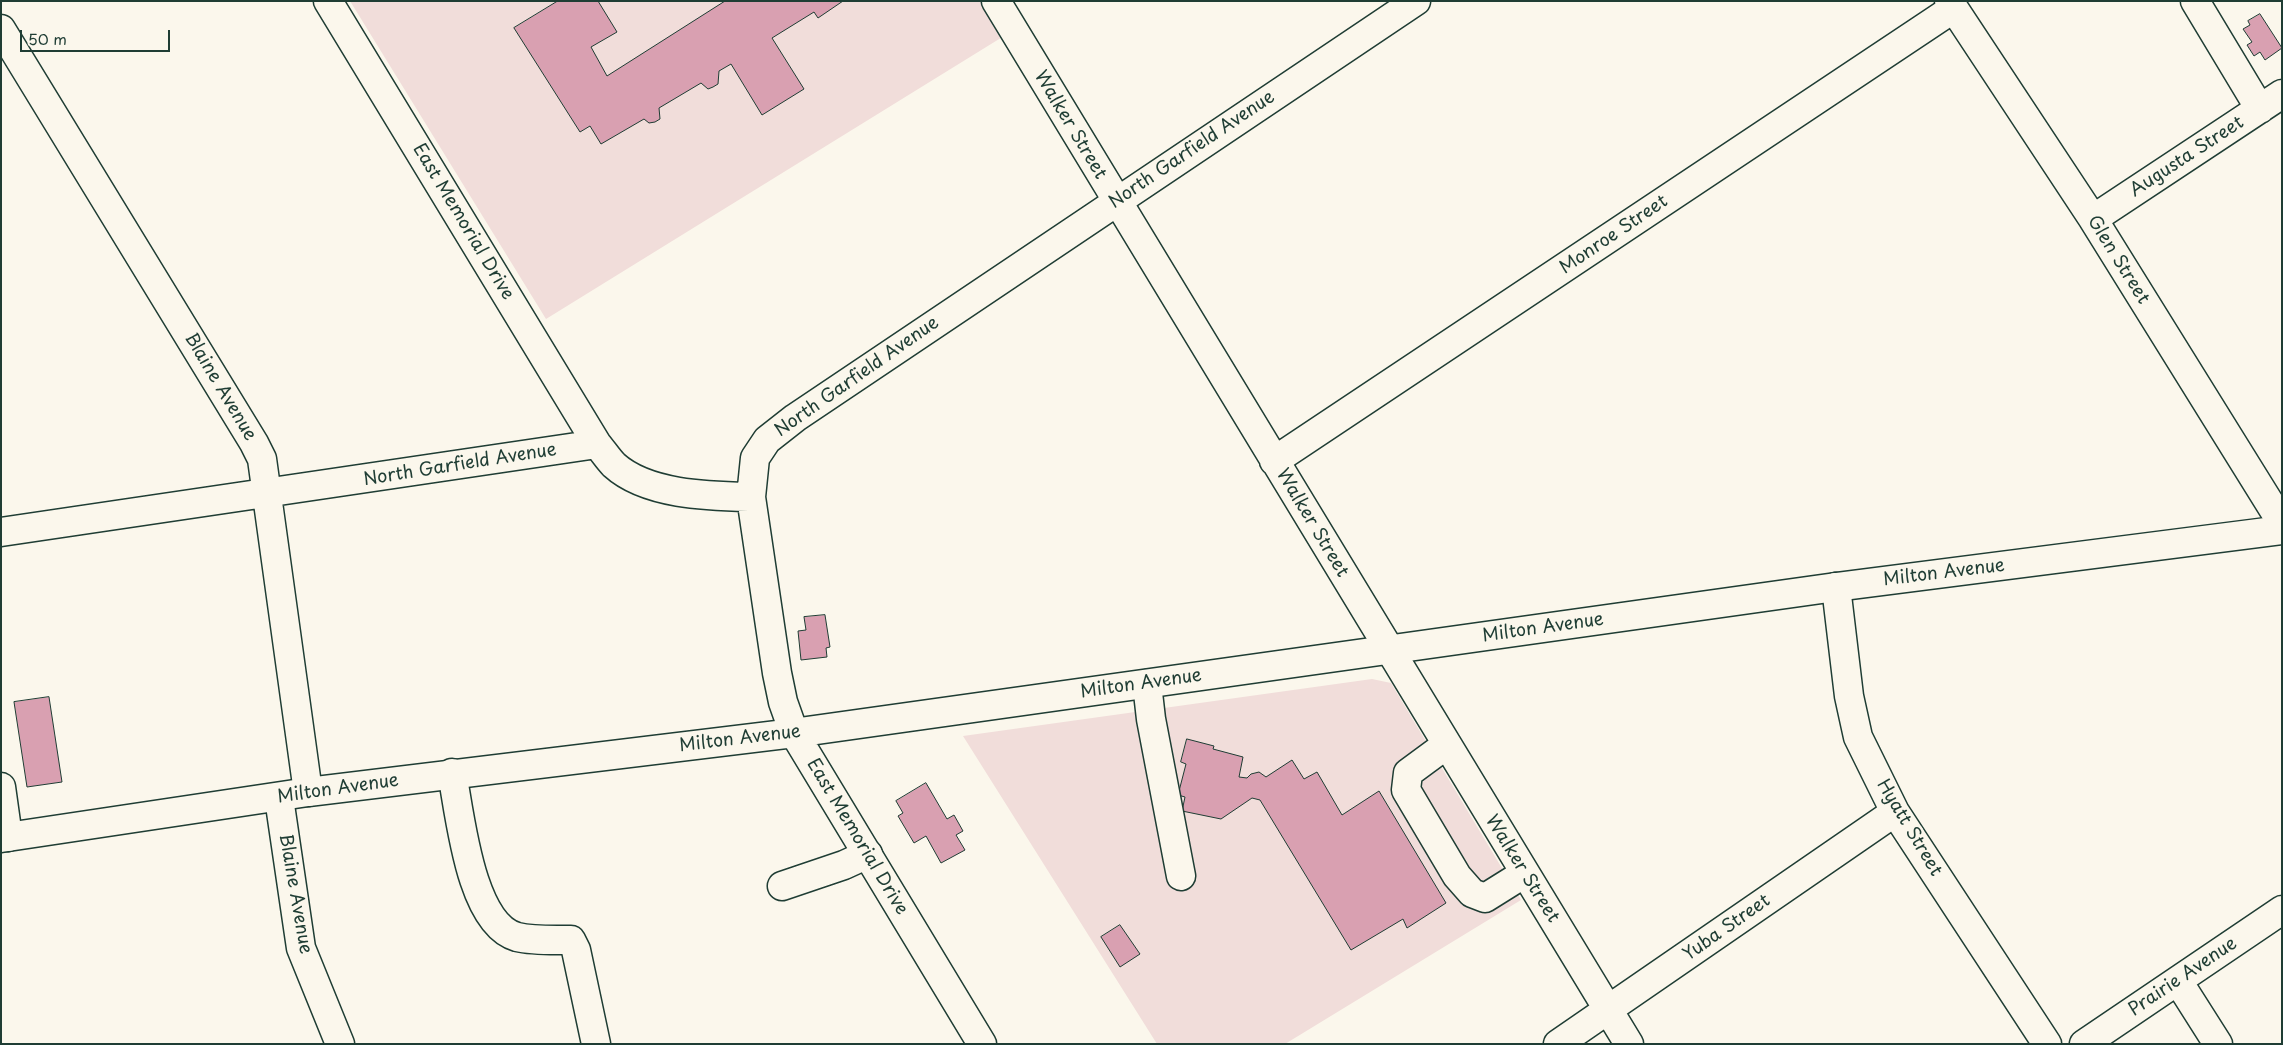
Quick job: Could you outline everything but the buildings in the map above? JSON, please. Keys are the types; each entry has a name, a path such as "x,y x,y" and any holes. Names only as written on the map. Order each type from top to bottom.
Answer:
{"street":[{"name":"East Memorial Drive","path":"328,1 597,444"},
{"name":"Walker Street","path":"996,1 1388,650 1629,1044"},
{"name":"North Garfield Avenue","path":"750,497 754,458 767,440 795,418 1416,1"},
{"path":"2195,1 2271,102"},
{"name":"Glen Street","path":"1952,5 2093,219 2282,523"},
{"name":"Monroe Street","path":"1274,461 1952,5"},
{"name":"Blaine Avenue","path":"1,29 262,459 308,792"},
{"name":"Augusta Street","path":"2093,219 2271,102"},
{"name":"North Garfield Avenue","path":"1,532 597,444"},
{"path":"597,444 614,465 633,478 655,487 713,496 750,497"},
{"name":"East Memorial Drive","path":"750,497 777,673 783,702 794,732 982,1044"},
{"name":"Milton Avenue","path":"5,837 279,798 308,792 794,732 1836,587 2282,530"},
{"name":"Hyatt Street","path":"1836,587 1848,696 1858,737 1895,812 2047,1044"},
{"path":"1147,684 1151,719 1181,876"},
{"path":"1446,745 1408,773 1406,790 1457,876 1472,893 1485,898 1525,873"},
{"path":"452,773 471,870 480,900 489,915 506,931 516,936 543,940 571,940 576,950 596,1044"},
{"path":"1,787 5,837"},
{"name":"Blaine Avenue","path":"279,798 301,948 340,1044"},
{"name":"Yuba Street","path":"1558,1044 1895,812"},
{"path":"782,886 844,865 868,854"},
{"name":"Prairie Avenue","path":"2084,1044 2282,910"},
{"path":"2178,981 2218,1044"}],"shaded area":[{"path":"350,1 983,1 1004,36 546,319"},
{"path":"1372,679 1391,683 1521,900 1285,1044 1157,1044 963,736"}]}
